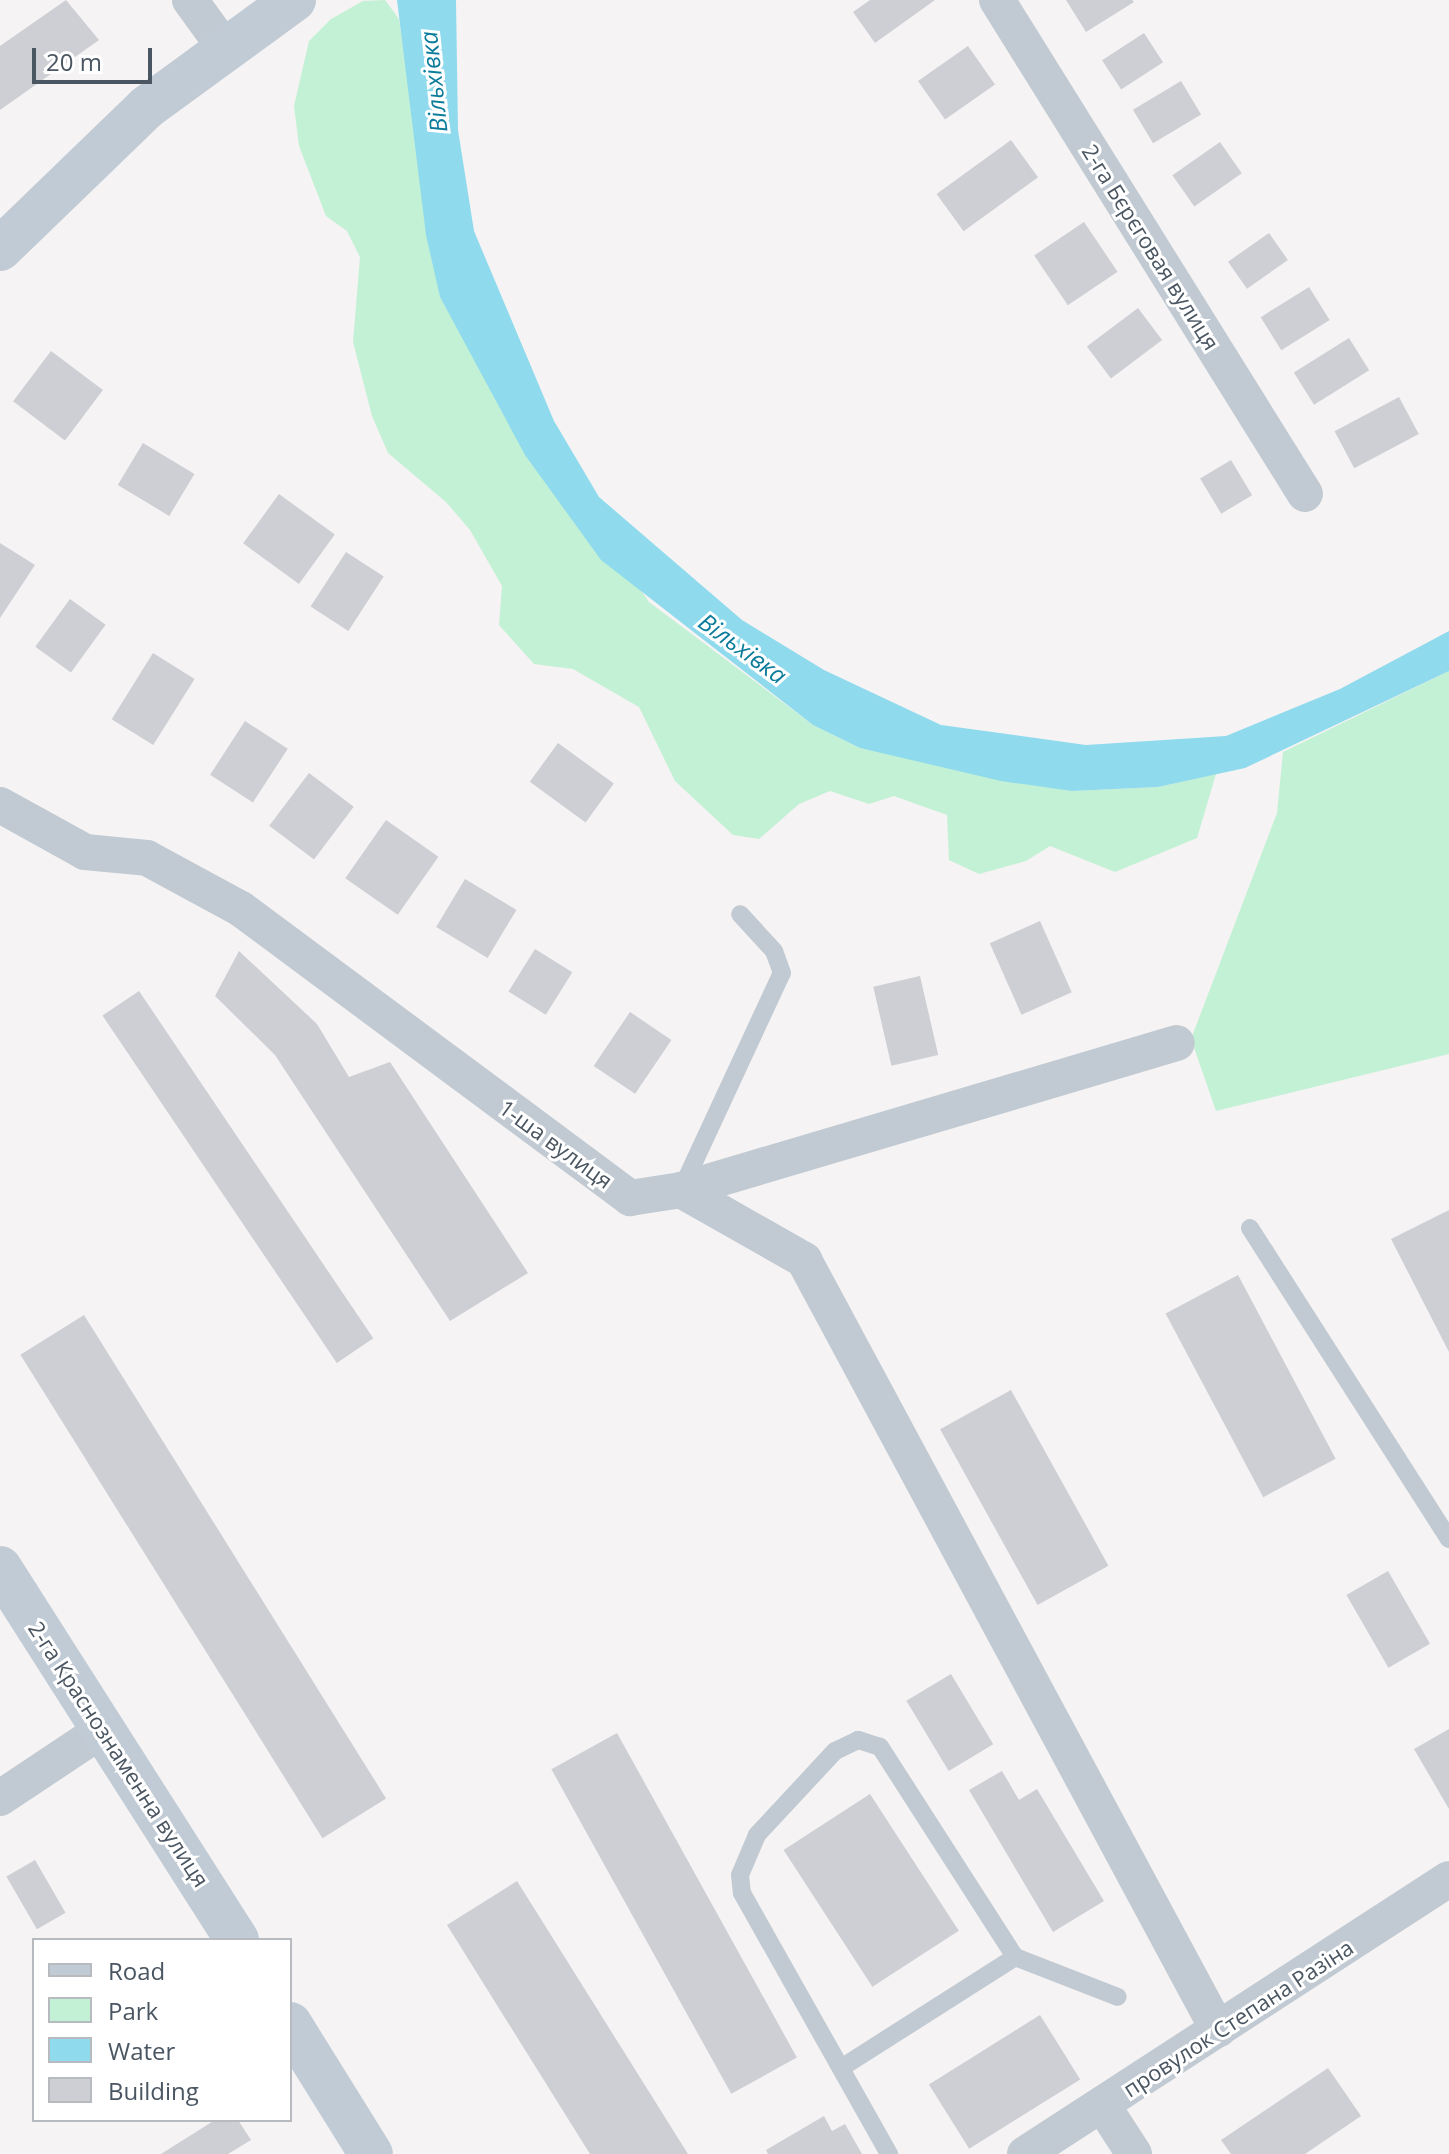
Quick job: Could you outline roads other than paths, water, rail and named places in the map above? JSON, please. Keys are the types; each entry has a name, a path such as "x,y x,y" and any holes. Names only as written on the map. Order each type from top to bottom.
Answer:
{"street":[{"path":"190,0 226,50"},
{"path":"0,249 147,107 294,0"},
{"name":"2-га Бєрєговая вулиця","path":"997,0 1305,494"},
{"name":"1-ша вулиця","path":"0,805 85,852 147,858 241,909 630,1198 681,1190 1177,1043"},
{"path":"681,1190 804,1260 1218,2030"},
{"name":"2-га Краснознаменна вулиця","path":"0,1568 236,1938"},
{"path":"0,1798 104,1729"},
{"name":"провулок Степана Разіна","path":"1025,2154 1449,1879"},
{"path":"292,2027 371,2154"},
{"path":"1103,2106 1134,2154"}],"lane":[{"path":"681,1190 782,973 774,951 740,914"},
{"path":"1250,1228 1449,1539"},
{"path":"889,2154 742,1893 740,1875 757,1835 846,1743 869,1741 880,1747 1015,1957 1118,1997"},
{"path":"841,2068 1015,1957"}],"water":[{"name":"Вільхівка","path":"397,0 456,0 458,130 474,231 554,421 599,497 742,620 824,670 941,725 1086,745 1226,736 1340,689 1449,631 1449,671 1245,768 1158,787 1072,791 1001,781 860,748 813,725 601,560 525,455 440,297 426,235"}]}
